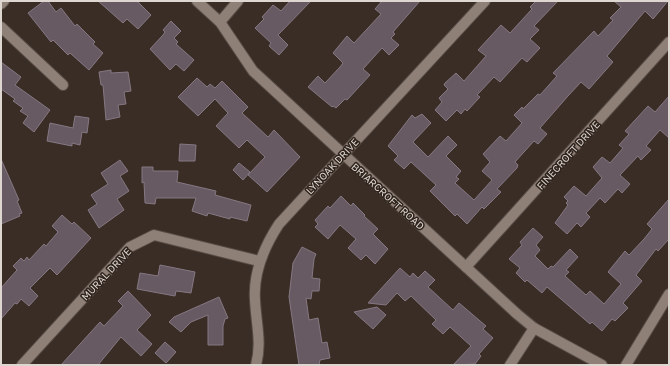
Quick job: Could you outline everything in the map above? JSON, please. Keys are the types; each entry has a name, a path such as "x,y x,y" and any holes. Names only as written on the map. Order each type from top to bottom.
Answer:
{"street":[{"path":"1,4 4,1"},
{"name":"BRIARCROFT ROAD","path":"197,1 220,22 253,71 517,314 534,328 602,365"},
{"path":"220,22 238,1"},
{"name":"LYNOAK DRIVE","path":"256,365 259,346 255,282 259,261 270,238 279,224 485,1"},
{"path":"1,27 63,85"},
{"name":"FINECROFT DRIVE","path":"466,267 669,42"},
{"name":"MURAL DRIVE","path":"22,365 130,247 154,235 259,261"},
{"path":"626,365 669,294"},
{"path":"510,365 534,328"}],"building":[{"path":"44,1 48,1 56,12 61,8 75,26 77,24 95,42 93,44 103,53 89,70 70,53 68,55 53,40 51,42 28,13"},
{"path":"98,1 137,1 151,15 138,29 127,19 123,23"},
{"path":"290,1 311,1 278,35 288,45 279,55 269,46 271,43 255,28 264,19 262,17 273,5 281,11"},
{"path":"382,1 420,1 393,32 395,34 391,38 399,45 389,55 382,48 363,69 370,75 347,100 345,99 336,108 333,106 332,107 308,87 318,76 325,83 340,67 343,63 333,53 347,36 354,43 381,14 375,9"},
{"path":"536,1 558,1 534,26 539,30 530,39 540,48 527,62 522,58 500,82 494,77 477,95 480,97 467,111 465,109 461,114 457,110 446,121 435,110 442,102 439,98 448,89 444,85 445,83 456,73 464,81 486,56 478,50 501,25 510,33 532,9 530,7"},
{"path":"614,1 668,1 653,19 645,11 607,56 613,62 589,89 581,82 568,96 540,128 547,134 538,144 534,141 515,162 518,165 517,168 497,189 501,192 484,209 482,207 467,224 457,214 455,216 430,191 436,185 411,162 404,169 394,160 398,156 388,146 412,115 415,118 422,114 431,123 413,142 428,157 448,136 457,145 446,156 461,171 456,177 459,179 455,183 474,200 492,180 482,171 490,162 483,154 500,136 506,141 522,123 514,115 522,107 523,109 538,94 540,95 557,76 553,73 594,31 598,36 613,20 610,18 621,7"},
{"path":"171,21 181,31 174,38 178,42 176,44 194,60 184,71 176,64 170,70 150,49 163,35 165,32 163,30"},
{"path":"1,62 21,77 15,85 50,110 34,132 23,123 28,116 20,111 23,108 13,101 15,99 1,89"},
{"path":"111,70 111,73 128,72 131,91 124,92 126,104 118,105 120,117 106,120 103,85 101,85 99,72"},
{"path":"197,78 207,87 210,84 215,88 222,81 248,107 242,113 268,137 274,130 300,157 267,192 248,175 265,157 247,140 239,148 216,126 228,113 215,99 198,116 178,97"},
{"path":"669,96 669,138 660,130 646,146 651,150 641,160 638,156 620,175 630,184 622,193 618,189 605,203 600,198 586,213 590,217 581,227 577,223 567,234 555,223 568,205 566,203 568,201 564,197 574,186 586,196 602,178 593,167 602,157 610,163 623,148 619,145 629,134 625,131 648,106 655,112"},
{"path":"75,116 89,118 87,133 82,132 80,145 72,143 72,146 47,141 50,123 73,128"},
{"path":"180,144 196,145 195,161 179,161"},
{"path":"1,159 19,200 17,201 22,213 19,214 20,216 1,224"},
{"path":"120,160 128,171 120,176 129,191 117,199 124,210 99,228 88,210 97,204 91,195 108,184 101,173"},
{"path":"239,163 250,172 243,180 233,170"},
{"path":"142,167 153,167 153,171 178,171 177,182 216,191 215,195 251,205 247,221 230,217 230,219 208,213 207,216 192,211 196,198 156,198 155,204 145,203 144,182 142,183"},
{"path":"341,196 351,206 353,203 378,229 373,234 388,249 375,264 366,255 361,260 348,248 356,239 340,225 328,239 315,227 318,224 315,220 328,206 330,208"},
{"path":"669,199 669,239 658,251 656,249 636,275 642,281 623,303 628,308 615,321 612,319 602,331 592,322 590,324 547,287 542,293 527,280 525,282 516,273 520,268 509,259 522,245 520,242 533,228 543,237 536,245 540,250 535,256 548,269 551,266 553,267 570,249 578,257 566,270 569,272 565,276 586,295 590,291 604,304 621,284 608,272 625,251 629,255 644,239 652,229 647,224"},
{"path":"62,215 72,224 74,222 91,238 57,275 50,268 30,288 38,296 29,306 21,299 17,304 15,303 1,319 1,288 17,270 13,266 21,258 24,261 27,257 29,260 44,244 46,246 58,232 52,226"},
{"path":"302,247 316,254 312,278 320,279 319,291 312,291 311,299 306,298 309,320 318,318 322,343 327,342 330,358 320,360 319,365 299,365 289,297 293,263"},
{"path":"160,265 195,272 191,293 176,291 175,296 137,289 140,273 158,276"},
{"path":"400,268 410,277 413,273 418,278 425,271 435,280 428,287 453,310 459,303 486,326 483,329 493,338 479,354 481,356 475,364 453,365 471,346 450,327 443,334 432,324 436,320 411,296 405,301 397,293 386,305 368,303"},
{"path":"128,291 151,315 137,330 152,344 141,356 121,337 98,365 61,365 100,322 104,326 123,306 118,301"},
{"path":"219,297 228,318 225,319 223,326 223,345 208,345 208,315 191,322 181,332 169,322 174,317"},
{"path":"377,307 386,315 373,329 354,312"},
{"path":"165,342 176,352 166,363 155,353"}]}
